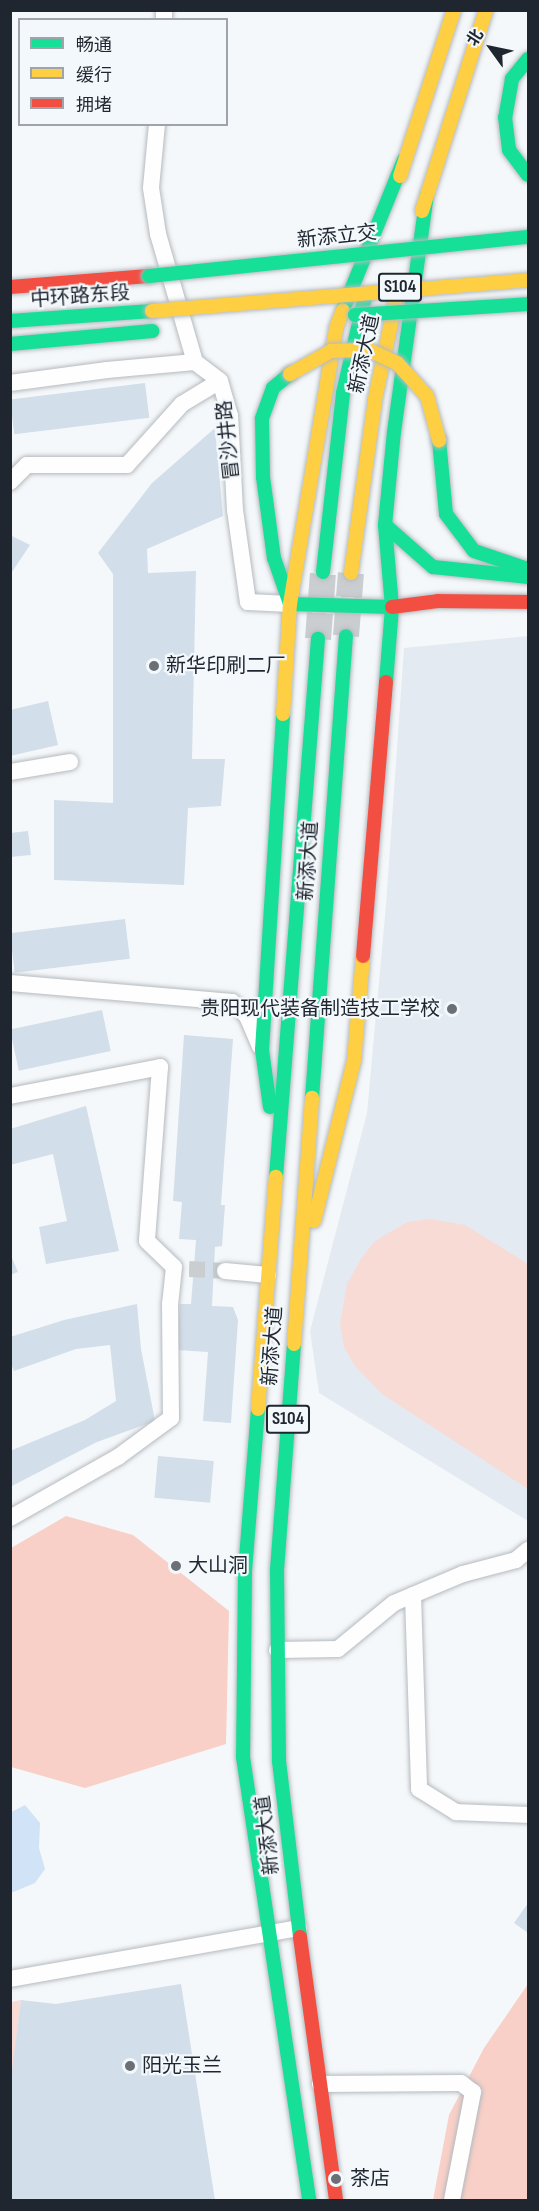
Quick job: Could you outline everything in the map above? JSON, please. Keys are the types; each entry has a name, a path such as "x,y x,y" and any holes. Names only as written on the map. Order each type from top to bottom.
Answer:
{"main road":[{"name":"新添大道","path":"323,572 344,393 364,300 404,160 453,10"},
{"name":"新添大道","path":"351,573 375,399 396,300 486,10"},
{"path":"528,58 512,79 505,117 508,150 528,175"},
{"path":"277,1159 262,1050 290,604 336,328 404,160"},
{"path":"297,1291 354,1061 392,607 385,525 394,432 427,195"},
{"name":"新添立交","path":"149,276 528,237"},
{"name":"中环路东段","path":"10,288 149,276"},
{"name":"中环路东段","path":"10,321 528,280"},
{"path":"322,318 528,304"},
{"path":"10,344 205,327"},
{"path":"290,604 274,558 263,477 262,419 273,388 290,374 330,351 369,350 398,363 427,396 439,440 446,513 474,551 528,569"},
{"path":"385,525 433,567 528,577"},
{"path":"290,604 392,607 438,601 528,602"},
{"name":"新添大道","path":"336,2200 279,1761 277,1569 346,636"},
{"name":"新添大道","path":"309,2200 243,1757 245,1571 318,639"}],"street":[{"path":"10,383 106,370 195,362 158,234 151,188 157,126"},
{"name":"冒沙井路","path":"195,362 220,381 230,415 235,510 248,602 290,604"},
{"path":"10,482 27,465 127,465 182,404 220,381"},
{"path":"10,772 70,762"},
{"path":"10,984 232,1002 247,1016 262,1050"},
{"path":"10,1096 160,1067 147,1241 181,1268 170,1303 171,1418 118,1457 10,1518"},
{"path":"225,1272 268,1275"},
{"path":"277,1650 338,1649 394,1603 463,1574 516,1560 528,1550"},
{"path":"413,1595 419,1789 456,1812 528,1815"},
{"path":"10,1978 299,1928"},
{"path":"320,2084 461,2083 473,2092 452,2200"}],"shaded area":[{"name":"贵阳现代装备制造技工学校","path":"528,636 528,1521 319,1393 310,1331 367,1113 386,905 404,648"},
{"path":"430,1219 465,1225 528,1264 528,1489 382,1394 355,1366 344,1347 340,1324 347,1284 361,1259 374,1242 390,1232 408,1222"},
{"path":"66,1516 133,1535 229,1611 226,1744 85,1788 11,1767 11,1548"},
{"path":"528,1984 528,2200 433,2200 449,2115 484,2048"},
{"path":"21,2000 11,2087 11,2002"}],"water":[{"path":"25,1805 40,1823 39,1848 45,1869 35,1883 11,1893 11,1812"}],"building":[{"path":"145,383 149,418 14,434 10,400"},
{"path":"215,428 223,516 147,549 148,573 196,571 192,759 225,759 221,806 188,808 184,885 54,880 54,800 113,803 113,574 98,553 152,483"},
{"path":"10,535 30,545 10,575"},
{"path":"48,701 58,745 10,756 10,710"},
{"path":"28,831 31,855 10,857 10,833"},
{"path":"125,919 130,959 15,973 10,933"},
{"path":"102,1010 111,1051 19,1071 10,1030"},
{"path":"184,1035 233,1039 221,1205 225,1205 222,1246 215,1247 212,1306 233,1307 238,1320 231,1423 203,1421 208,1352 177,1350 180,1304 191,1304 196,1240 179,1239 182,1202 173,1201"},
{"path":"86,1106 119,1251 46,1264 39,1227 67,1221 53,1154 10,1165 10,1129"},
{"path":"10,1253 18,1272 10,1275"},
{"path":"137,1304 141,1349 155,1421 97,1442 10,1487 10,1451 85,1420 116,1401 110,1345 76,1349 14,1371 10,1362 10,1337 64,1320"},
{"path":"158,1456 214,1461 210,1503 154,1498"},
{"path":"528,1903 528,1933 514,1923"},
{"name":"阳光玉兰","path":"181,1984 215,2200 10,2200 10,2087 21,2000 56,2004"}],"tunnel":[{"path":"318,639 323,572"},
{"path":"346,636 351,573"},
{"path":"189,1269 225,1271"}],"traffic: fast":[{"path":"528,59 512,79 505,117 509,150 528,175"},
{"path":"343,310 404,160"},
{"path":"386,682 392,607 385,525 394,432 427,195"},
{"path":"149,276 528,237"},
{"path":"323,572 343,393 365,297"},
{"path":"355,315 528,304"},
{"path":"10,321 152,311"},
{"path":"10,344 152,331"},
{"path":"290,374 273,388 262,419 263,477 274,558 290,604 392,607"},
{"path":"439,440 446,514 474,551 525,568"},
{"path":"385,525 433,567 528,577"},
{"path":"312,1098 346,636"},
{"path":"276,1177 318,639"},
{"path":"270,1107 262,1050 283,714"},
{"path":"294,1344 277,1569 279,1761 300,1937"},
{"path":"258,1409 245,1571 243,1757 309,2200"}],"traffic: slow":[{"path":"400,176 454,10"},
{"path":"422,211 486,10"},
{"path":"152,311 528,280"},
{"path":"351,573 375,399 397,295"},
{"path":"283,714 290,604 336,328 343,310"},
{"path":"290,374 331,351 369,350 397,363 427,396 439,440"},
{"path":"314,1221 354,1061 363,956"},
{"path":"294,1344 312,1098"},
{"path":"258,1409 276,1177"}],"traffic: jam":[{"path":"10,287 149,276"},
{"path":"392,607 438,601 528,602"},
{"path":"363,956 386,682"},
{"path":"300,1937 336,2200"}],"place":[{"name":"新华印刷二厂","path":"154,666"},
{"name":"贵阳现代装备制造技工学校","path":"452,1009"},
{"name":"大山洞","path":"176,1566"},
{"name":"阳光玉兰","path":"130,2066"},
{"name":"茶店","path":"336,2179"}]}
